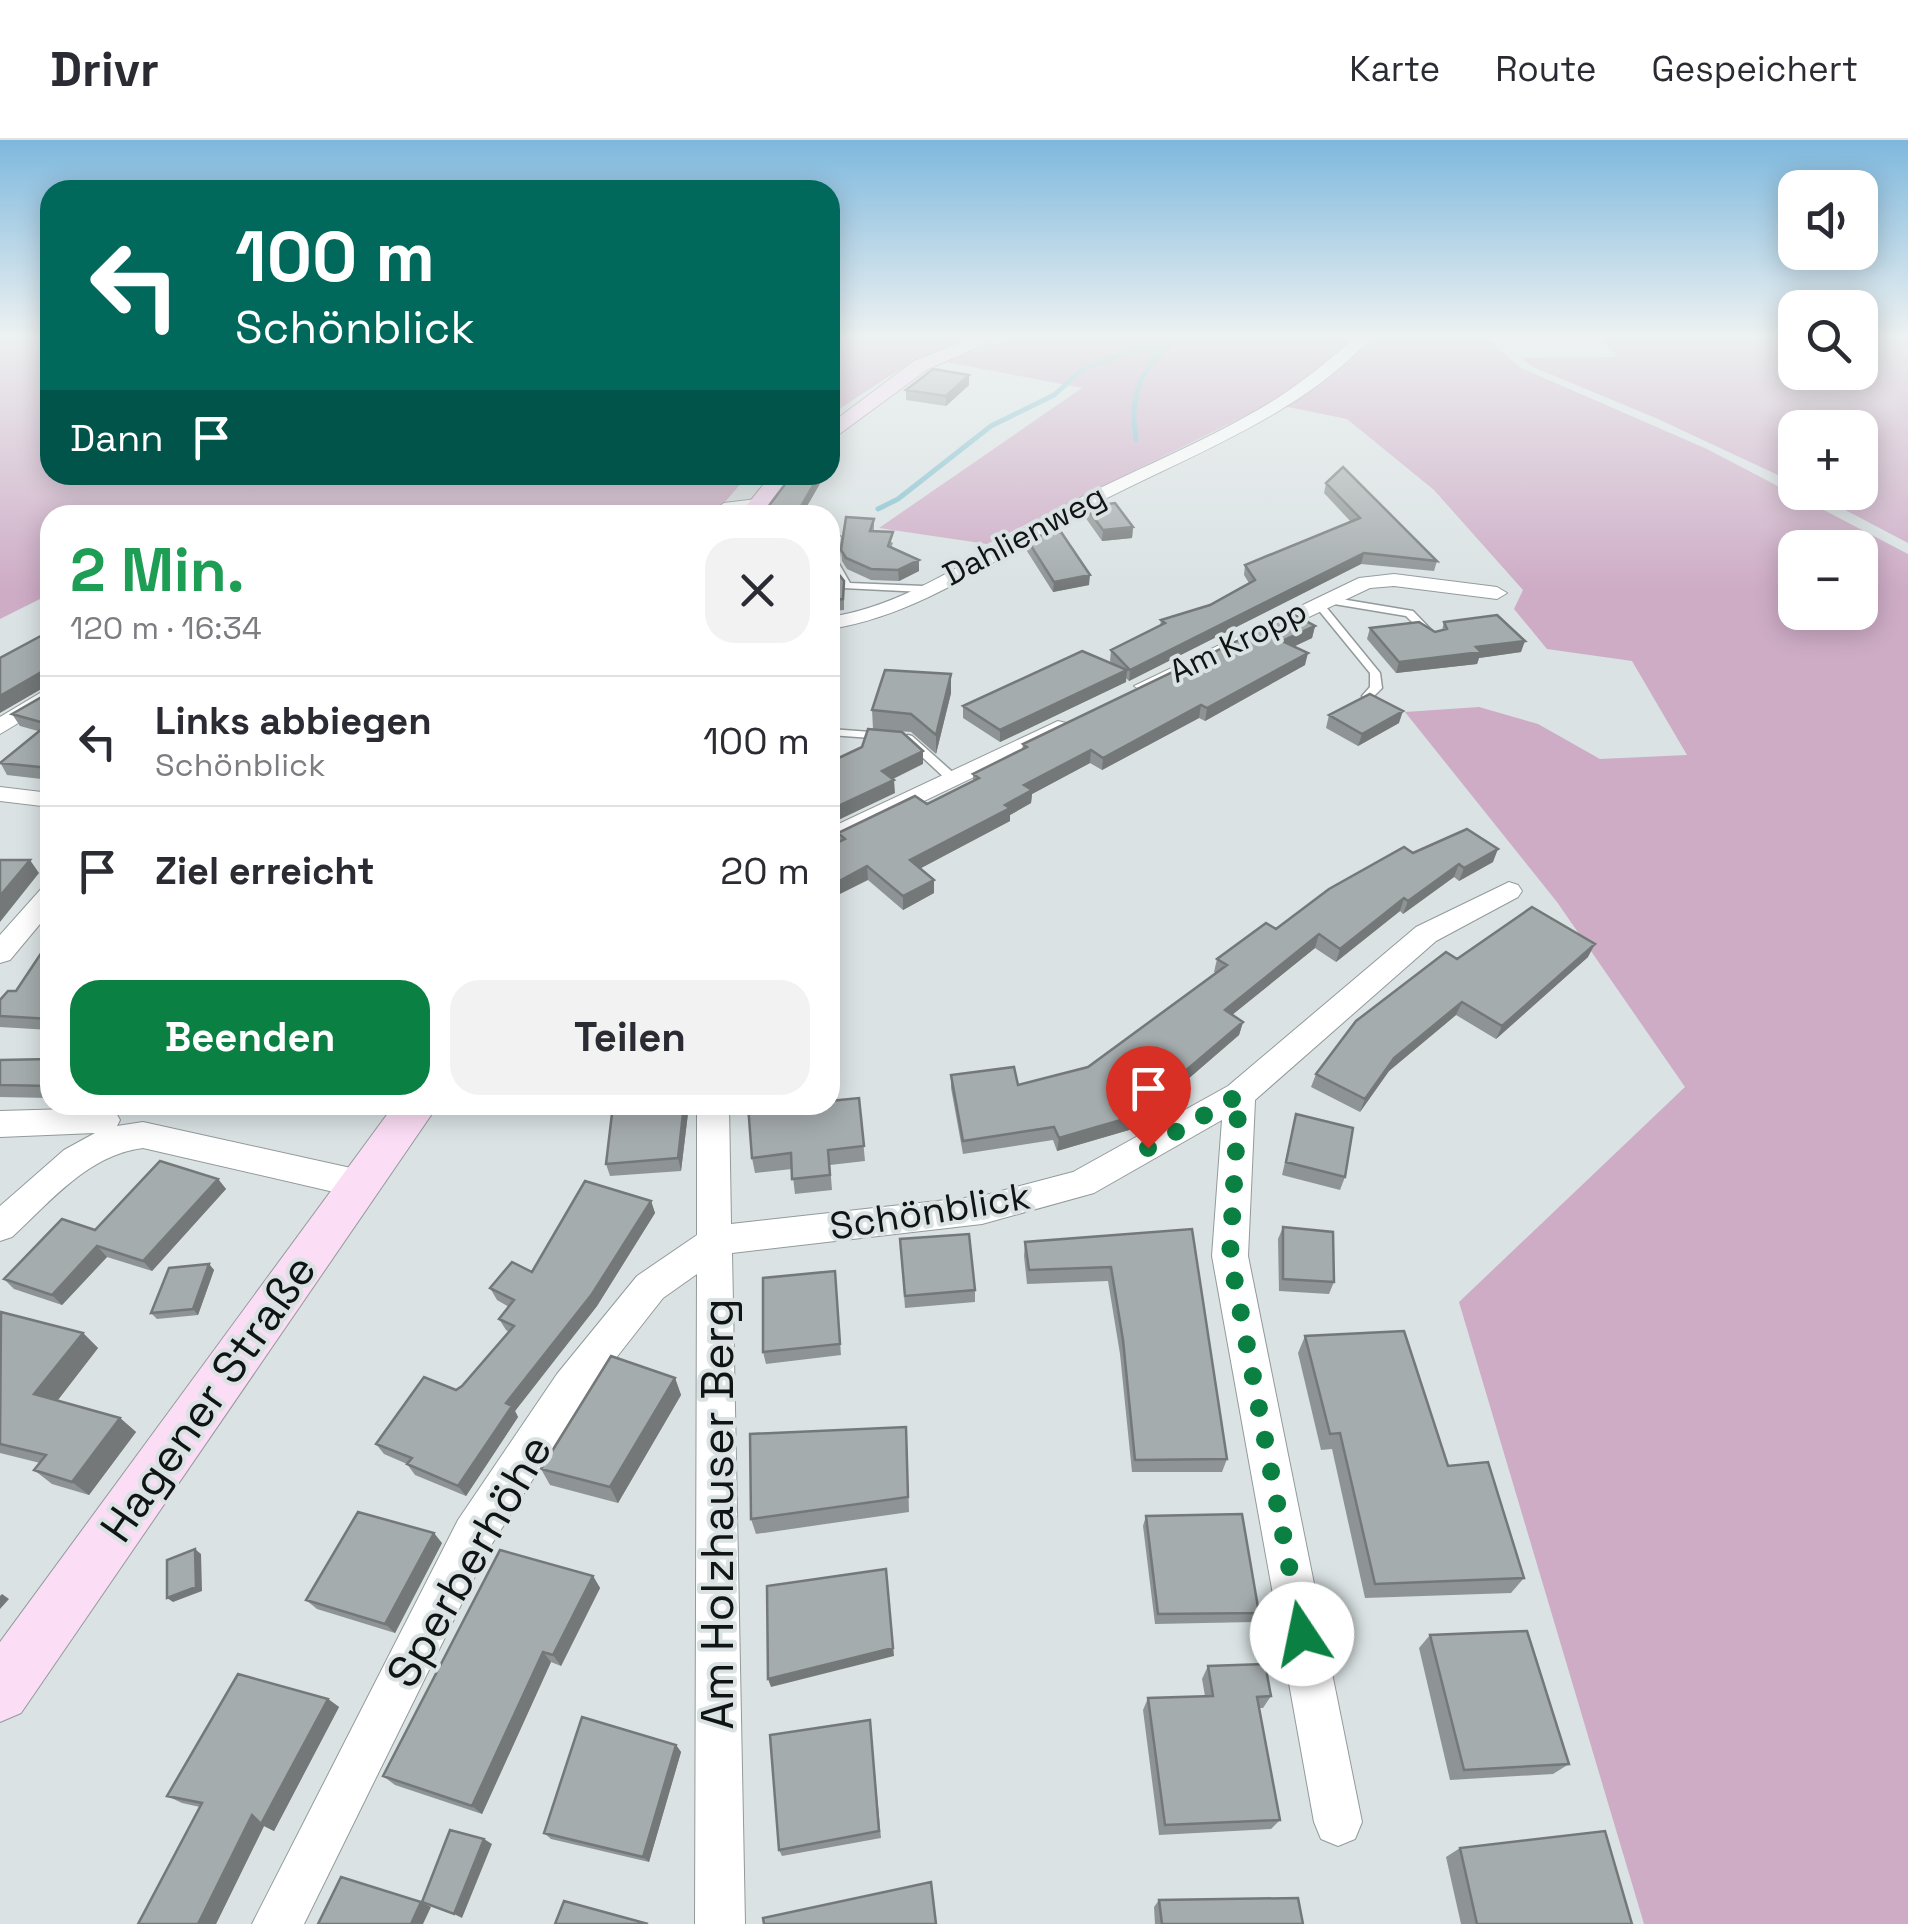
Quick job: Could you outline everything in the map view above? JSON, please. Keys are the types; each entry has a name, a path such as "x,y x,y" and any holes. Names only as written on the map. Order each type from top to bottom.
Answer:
{"main road":[{"path":"758,505 775,485"},
{"name":"Hagener Straße","path":"0,1692 410,1115"}],"street":[{"name":"Dahlienweg","path":"840,622 867,618 1244,421"},
{"name":"Am Kropp","path":"1126,695 1366,582 1394,580 1497,593"},
{"path":"0,726 40,700"},
{"path":"840,833 1074,720"},
{"path":"0,794 40,799"},
{"name":"Schönblick","path":"716,1240 982,1210 1082,1184 1239,1095 1426,934 1510,892"},
{"path":"0,953 40,907"},
{"path":"1239,1095 1230,1256 1338,1822"},
{"name":"Am Holzhauser Berg","path":"713,1115 720,1924"},
{"path":"0,1124 108,1122 144,1135 360,1184"},
{"path":"0,1227 76,1159 108,1122"},
{"name":"Sperberhöhe","path":"277,1924 473,1535 570,1387 650,1287 716,1240"}],"lane":[{"path":"840,575 847,586 923,589"},
{"path":"1320,601 1410,614 1434,638"},
{"path":"1320,601 1375,673 1376,688 1368,696"},
{"path":"840,733 908,738 953,779"}],"shaded area":[{"path":"0,421 40,421 40,485 740,485 722,505 40,505 40,599 0,619"},
{"path":"1034,421 1234,421 987,544 879,528"},
{"path":"1350,421 1643,421 1707,449 1778,486 1778,510 1824,510 1862,530 1778,530 1778,630 1878,630 1878,538 1908,554 1908,1924 1644,1924 1459,1302 1685,1087 1557,902 1405,712 1479,707 1538,724 1600,759 1687,755 1632,661 1547,649 1514,609 1523,590 1434,490"},
{"path":"1663,421 1778,421 1778,475"},
{"path":"1878,421 1908,421 1908,543 1845,510 1878,510"}],"building":[{"path":"1343,467 1437,561 1364,553 1130,670 1111,650 1165,623 1161,620 1210,605 1255,580 1245,565 1360,518 1326,483"},
{"path":"784,485 813,485 802,505 770,505"},
{"path":"1115,503 1133,527 1103,530 1086,507"},
{"path":"846,517 874,519 870,531 893,532 888,546 919,560 898,570 871,569 846,558 841,550"},
{"path":"1061,532 1090,575 1054,582 1026,538"},
{"path":"840,576 844,581 840,599"},
{"path":"1293,614 1315,626 1282,641 1308,653 1103,758 1091,750 1024,785 1032,790 1005,805 1010,808 910,860 934,880 903,896 867,866 840,881 840,841 845,839 840,832 915,796 927,804 979,778 973,774 1027,747 1023,744"},
{"path":"1497,615 1525,641 1476,647 1481,652 1399,662 1370,628 1419,622 1435,632 1447,629 1444,622"},
{"path":"40,636 40,673 0,696 0,658"},
{"path":"1082,651 1127,670 1000,730 963,706"},
{"path":"885,670 951,674 936,735 911,714 872,710"},
{"path":"1370,694 1403,711 1362,734 1329,715"},
{"path":"40,698 40,722 12,714"},
{"path":"868,729 902,732 923,751 882,771 894,780 840,805 840,757 862,747"},
{"path":"40,730 40,767 0,763"},
{"path":"1467,829 1498,849 1464,868 1459,864 1408,901 1404,898 1340,949 1319,934 1225,1010 1243,1022 1131,1117 1059,1138 1054,1127 963,1141 951,1075 1014,1067 1018,1085 1088,1067 1227,965 1217,959 1266,923 1276,929 1329,889 1404,847 1413,853"},
{"path":"0,860 30,860 0,896"},
{"path":"1532,907 1595,944 1502,1026 1462,1002 1394,1058 1365,1099 1316,1074 1356,1021 1446,952 1457,959"},
{"path":"40,955 40,1018 0,1016 0,1000 8,991 16,991"},
{"path":"40,1059 40,1086 0,1085 0,1060"},
{"path":"859,1098 864,1146 828,1150 830,1175 792,1179 791,1153 752,1158 749,1115 840,1115 840,1100"},
{"path":"1296,1114 1353,1128 1345,1177 1286,1162"},
{"path":"612,1115 683,1115 678,1158 606,1164"},
{"path":"160,1161 218,1179 143,1261 97,1246 52,1295 4,1279 62,1219 95,1230"},
{"path":"585,1181 651,1201 592,1294 506,1403 512,1406 458,1486 407,1464 412,1458 376,1444 424,1377 456,1390 514,1326 499,1319 514,1300 490,1288 512,1262 532,1272"},
{"path":"1283,1227 1333,1232 1334,1282 1283,1279"},
{"path":"1192,1229 1227,1459 1135,1460 1111,1267 1029,1270 1025,1242"},
{"path":"969,1234 975,1290 905,1296 900,1239"},
{"path":"209,1264 193,1309 151,1313 169,1268"},
{"path":"835,1271 840,1344 763,1352 763,1278"},
{"path":"1,1312 83,1333 34,1394 120,1418 72,1482 34,1470 46,1455 0,1444"},
{"path":"1404,1331 1448,1466 1488,1462 1524,1578 1375,1584 1340,1433 1330,1434 1305,1336"},
{"path":"611,1356 675,1378 610,1487 541,1469"},
{"path":"906,1427 908,1497 751,1519 750,1434"},
{"path":"358,1512 434,1533 385,1624 306,1600"},
{"path":"1242,1514 1259,1613 1158,1614 1146,1516"},
{"path":"195,1549 196,1587 167,1598 167,1560"},
{"path":"500,1550 593,1576 553,1655 543,1652 472,1806 383,1776"},
{"path":"886,1569 893,1648 768,1679 767,1586"},
{"path":"1527,1631 1569,1764 1464,1770 1430,1635"},
{"path":"1265,1664 1271,1696 1257,1697 1280,1820 1165,1825 1148,1698 1213,1696 1208,1666"},
{"path":"238,1674 328,1699 261,1824 252,1815 198,1924 138,1924 202,1803 167,1796"},
{"path":"582,1717 676,1745 643,1857 544,1833"},
{"path":"870,1720 879,1831 779,1850 770,1735"},
{"path":"450,1830 484,1839 454,1914 422,1902"},
{"path":"1605,1831 1632,1924 1477,1924 1460,1848"},
{"path":"341,1877 421,1902 411,1924 318,1924"},
{"path":"931,1882 936,1924 764,1924 763,1918"},
{"path":"1298,1898 1303,1924 1162,1924 1159,1900"},
{"path":"564,1901 648,1924 555,1924"}],"waterway":[{"path":"878,509 898,499 1001,421"},
{"path":"1134,421 1136,439"}],"route":[{"path":"1148,1148 1239,1095 1230,1256 1302,1634"}]}
